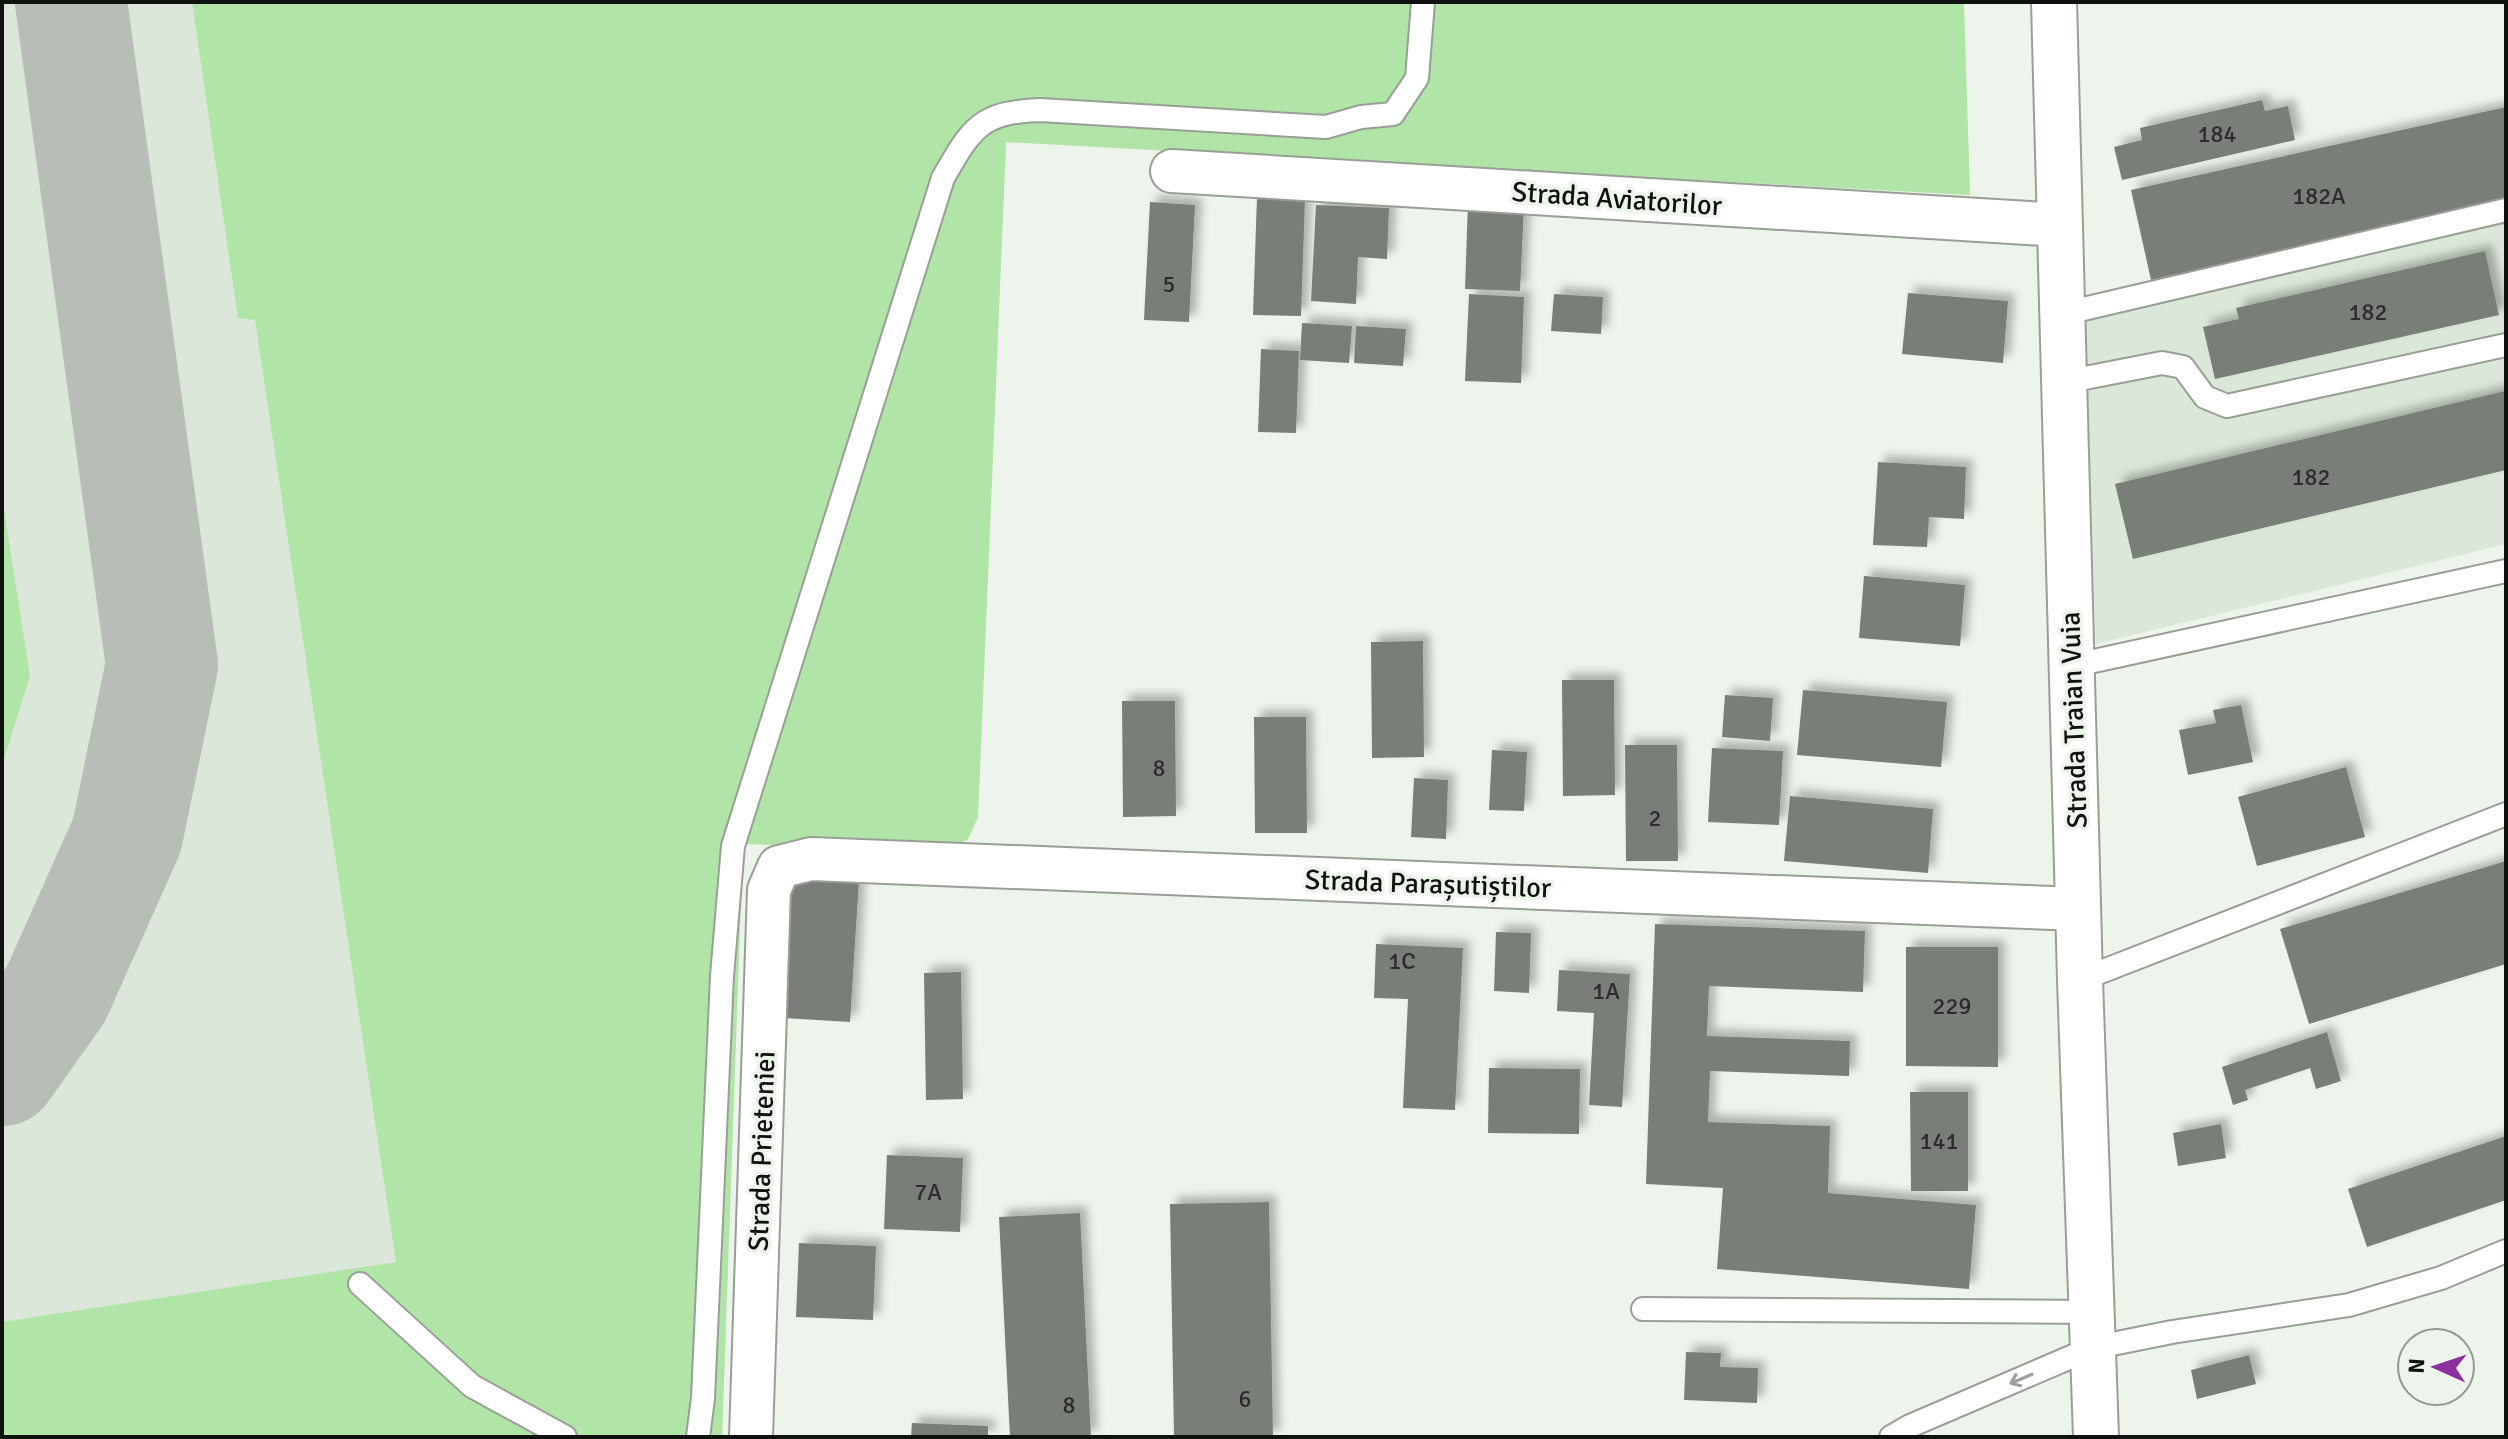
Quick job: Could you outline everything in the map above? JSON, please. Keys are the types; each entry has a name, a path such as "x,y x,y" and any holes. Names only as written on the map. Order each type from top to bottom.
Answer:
{"main road":[{"name":"Strada Traian Vuia","path":"2054,2 2080,980 2096,1437"}],"street":[{"name":"Strada Aviatorilor","path":"1172,171 2061,225"},
{"name":"Strada Parașutiștilor","path":"779,867 811,859 2079,909"},
{"name":"Strada Prieteniei","path":"751,1437 769,890 779,867"}],"lane":[{"path":"698,1437 703,1398 722,976 733,846 943,178 963,143 980,123 1009,111 1040,110 1326,127 1361,117 1393,114 1417,78 1423,2"},
{"path":"2062,314 2506,210"},
{"path":"2064,382 2162,363 2183,367 2205,397 2227,406 2506,345"},
{"path":"2071,666 2506,571"},
{"path":"2080,980 2506,814"},
{"path":"1643,1309 2172,1332 2349,1305 2441,1278 2506,1251"},
{"path":"360,1284 472,1386 565,1437"},
{"path":"1904,1433 2092,1330"}],"shaded area":[{"path":"2,2 1963,2 1970,195 1006,142 978,817 968,839 949,849 743,844 722,1437 2,1437"},
{"path":"2506,212 2506,544 2096,644 2084,309"}],"green space":[{"path":"192,2 1964,2 1970,195 1006,142 978,817 968,839 949,849 743,844 722,1437 2,1437 2,1322 396,1262 255,320 238,318"},
{"path":"2,497 30,676 2,765"}],"building":[{"path":"2262,100 2265,111 2288,106 2295,140 2122,180 2114,147 2142,140 2140,128"},
{"path":"2506,107 2506,201 2151,280 2131,190"},
{"path":"1257,197 1305,199 1301,316 1253,315"},
{"path":"1150,202 1195,205 1189,322 1144,320"},
{"path":"1468,203 1524,205 1520,291 1465,289"},
{"path":"1316,205 1389,208 1387,259 1358,257 1356,304 1311,301"},
{"path":"2485,251 2499,315 2215,379 2203,327 2239,319 2236,308"},
{"path":"1908,293 2008,301 2003,363 1902,354"},
{"path":"1469,294 1524,297 1521,383 1465,381"},
{"path":"1554,294 1603,297 1601,334 1551,331"},
{"path":"1302,323 1352,326 1349,363 1300,360"},
{"path":"1356,326 1406,329 1403,366 1354,363"},
{"path":"1261,349 1299,351 1296,433 1258,432"},
{"path":"2505,391 2506,470 2133,559 2115,484"},
{"path":"1878,462 1966,467 1964,519 1929,517 1927,547 1873,545"},
{"path":"1864,576 1965,585 1960,646 1859,638"},
{"path":"1423,641 1424,757 1372,758 1371,642"},
{"path":"1562,680 1614,680 1615,795 1563,796"},
{"path":"1803,690 1947,702 1941,767 1797,755"},
{"path":"1725,695 1773,698 1770,741 1722,737"},
{"path":"1122,701 1175,701 1176,816 1123,817"},
{"path":"2241,705 2253,762 2188,775 2179,730 2216,723 2213,710"},
{"path":"1254,717 1306,717 1307,833 1255,833"},
{"path":"1625,745 1677,745 1678,861 1626,861"},
{"path":"1712,748 1783,751 1779,825 1708,822"},
{"path":"1492,750 1527,752 1524,811 1489,810"},
{"path":"2346,767 2365,837 2257,866 2238,797"},
{"path":"1414,778 1448,780 1446,839 1411,837"},
{"path":"1790,796 1933,809 1928,873 1784,861"},
{"path":"2506,861 2506,964 2309,1024 2280,929"},
{"path":"792,877 859,880 850,1022 784,1018"},
{"path":"1655,924 1865,931 1863,992 1709,986 1707,1036 1850,1041 1849,1076 1710,1071 1708,1122 1830,1126 1828,1193 1976,1205 1969,1289 1717,1269 1723,1188 1646,1184"},
{"path":"1496,932 1531,933 1529,993 1494,991"},
{"path":"1376,944 1463,948 1455,1110 1403,1108 1408,999 1374,998"},
{"path":"1906,947 1998,947 1998,1067 1906,1066"},
{"path":"1559,970 1630,974 1622,1107 1589,1105 1594,1013 1557,1011"},
{"path":"961,972 963,1099 926,1100 924,973"},
{"path":"2327,1032 2341,1081 2316,1089 2310,1068 2245,1090 2248,1100 2233,1105 2222,1067"},
{"path":"1489,1068 1580,1069 1579,1134 1488,1133"},
{"path":"1910,1092 1968,1092 1968,1191 1911,1191"},
{"path":"2221,1124 2226,1158 2178,1166 2173,1133"},
{"path":"2506,1136 2506,1200 2367,1247 2348,1189"},
{"path":"887,1155 963,1158 960,1232 884,1229"},
{"path":"1269,1202 1273,1437 1174,1437 1170,1204"},
{"path":"1080,1213 1091,1437 1010,1437 999,1217"},
{"path":"799,1243 876,1246 873,1320 796,1317"},
{"path":"1686,1352 1721,1353 1720,1367 1758,1368 1757,1403 1684,1400"},
{"path":"2249,1355 2256,1384 2197,1399 2191,1370"},
{"path":"912,1423 988,1426 988,1437 911,1437"}],"taxiway":[{"path":"2,1070 56,994 127,835 162,665 71,2"}]}
